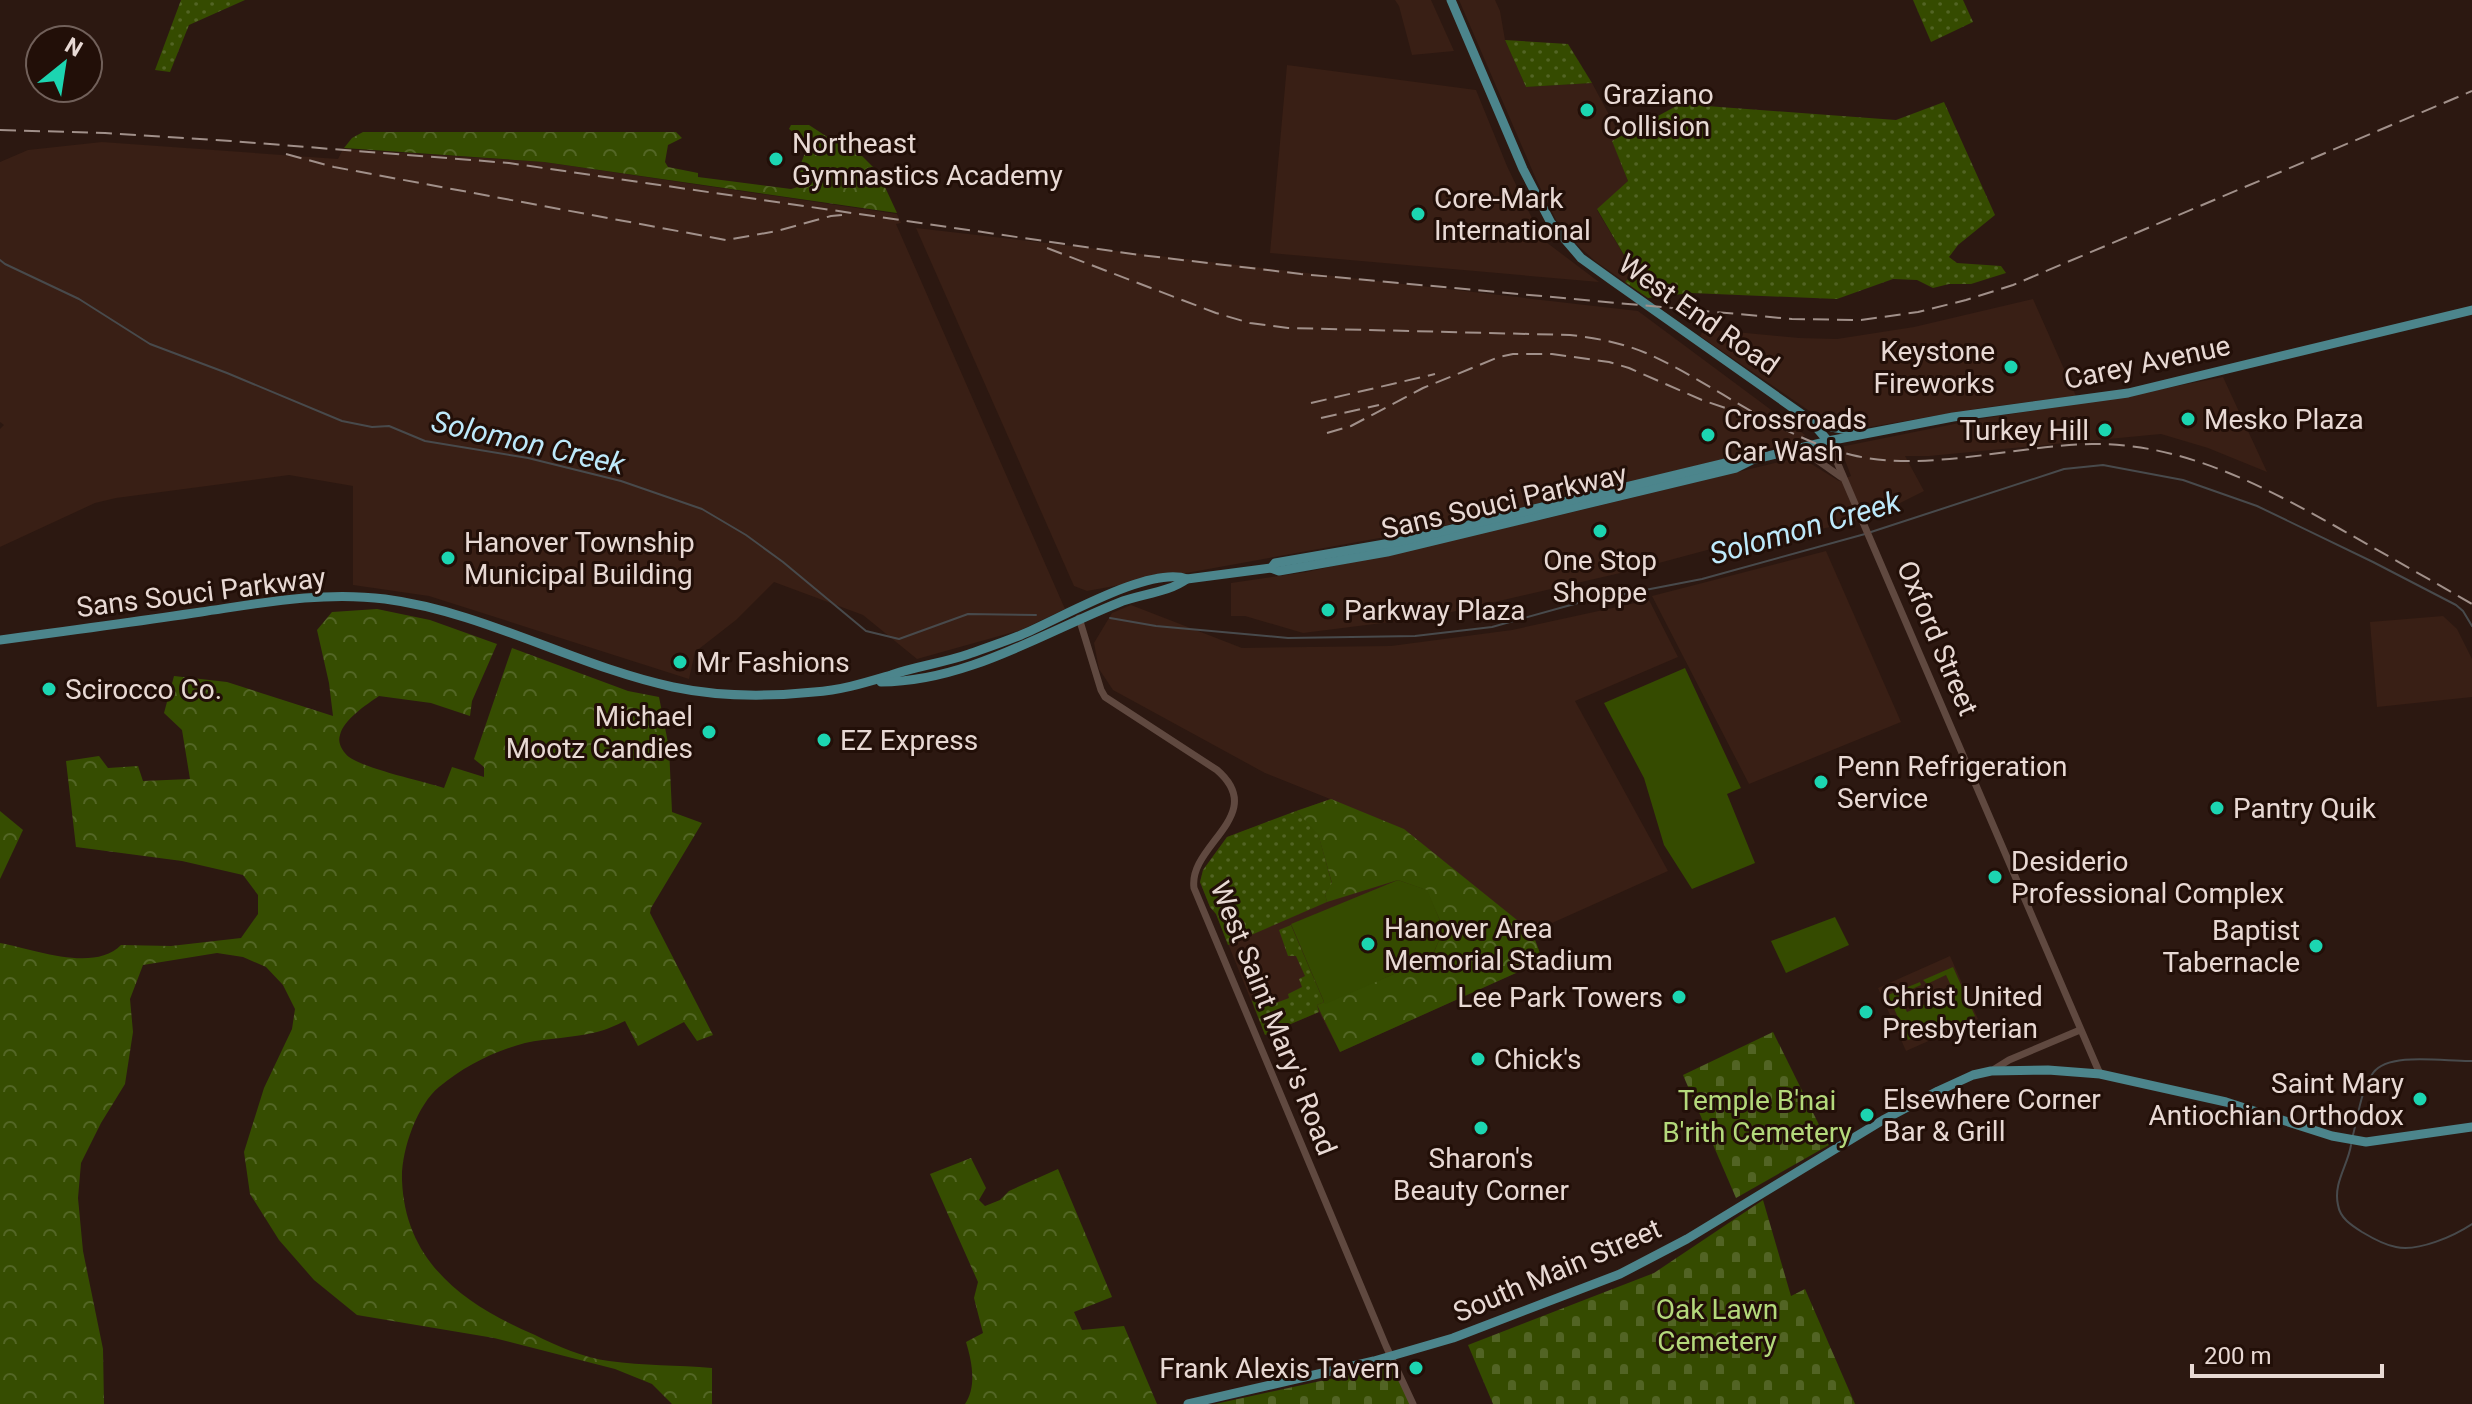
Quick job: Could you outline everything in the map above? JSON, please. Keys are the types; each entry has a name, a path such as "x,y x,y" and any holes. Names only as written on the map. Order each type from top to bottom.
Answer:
{"main road":[{"name":"West End Road","path":"1451,0 1523,169 1550,220 1566,242 1581,258 1810,420 1828,441"},
{"name":"Carey Avenue","path":"1828,441 1953,417 2128,393 2472,310"},
{"path":"1810,420 1851,431 1878,433"},
{"name":"Sans Souci Parkway","path":"0,640 296,598 352,596 384,599 449,613 640,678 699,692 790,695 874,682 897,682 947,672 1187,579 1271,568 1279,571 1376,554 1736,468 1744,462 1828,441"},
{"name":"Sans Souci Parkway","path":"874,682 1021,635 1116,592 1153,580 1179,576 1187,579"},
{"name":"South Main Street","path":"1188,1404 1392,1356 1453,1338 1620,1274 1677,1245 1883,1120 1973,1075 1991,1071 2048,1070 2100,1074 2226,1102 2366,1142 2472,1127"}],"street":[{"name":"Oxford Street","path":"1828,441 2100,1074"},
{"path":"1800,448 1843,478"},
{"path":"1075,610 1080,620"},
{"name":"West Saint Mary's Road","path":"1080,620 1105,697 1217,770 1228,781 1233,798 1230,820 1199,862 1194,888 1392,1356"},
{"path":"1991,1071 2009,1060 2080,1030"},
{"path":"1392,1356 1413,1404"}],"shaded area":[{"path":"1395,0 1431,0 1454,51 1412,55"},
{"path":"1459,0 1495,0 1505,40 1526,87 1592,83 1621,137 1613,142 1628,181 1597,210 1634,272 1625,282 1595,261 1556,220"},
{"path":"1287,65 1476,90 1507,166 1542,239 1599,282 1270,253"},
{"path":"102,142 338,159 343,149 544,162 897,214 901,223 896,224 1065,609 1021,630 917,659 863,615 774,582 736,620 695,652 689,679 429,596 353,585 353,486 289,475 116,498 95,503 0,547 0,429 4,425 0,422 0,162 28,150"},
{"path":"916,228 1638,311 1805,435 1800,441 1435,528 1087,591 1074,586"},
{"path":"2033,299 2076,396 1864,428 1827,423 1700,336 1704,329 1837,339 1914,327"},
{"path":"2223,377 2267,472 2208,448 2161,434 1905,456 1924,491 1870,518 1808,532 1804,524 1629,571 1430,617 1303,633 1245,616 1231,616 1231,583 1307,572 1800,457 1839,481 1851,476 1840,447 1974,420"},
{"path":"1826,551 1901,722 1749,784 1652,596"},
{"path":"1649,600 1678,657 1575,701 1668,871 1532,932 1543,961 1340,1052 1319,1012 1265,1035 1200,882 1203,870 1227,837 1330,799 1265,773 1113,690 1099,669 1094,643 1112,613 1131,605 1242,648 1391,646 1512,630"},
{"path":"2443,616 2457,629 2472,659 2472,697 2377,707 2370,622"},
{"path":"1950,956 1978,1019 1906,1051 1878,988"}],"green space":[{"path":"181,0 245,0 189,25 170,72 155,70"},
{"path":"1913,0 1963,0 1973,22 1931,42"},
{"path":"1505,40 1568,44 1592,83 1526,87"},
{"path":"1944,102 1995,215 1958,245 1949,257 1957,263 2001,266 2006,273 1971,284 1933,288 1917,280 1893,279 1837,299 1691,293 1648,298 1625,282 1634,272 1597,209 1628,181 1612,141 1680,104 1896,120"},
{"path":"791,125 809,125 832,140 847,141 878,172 897,213 544,162 344,148 352,138 363,132 676,132 682,138 668,145 665,162 668,167 698,173 698,177 791,189 798,187 801,180 800,166 808,145 789,129"},
{"path":"377,609 430,620 497,644 472,701 470,716 431,703 379,696 351,718 340,735 343,750 349,757 381,770 444,788 452,767 484,777 484,767 474,759 512,648 628,691 659,697 669,748 672,812 702,823 650,913 713,1035 697,1041 684,1022 638,1046 625,1021 597,1032 525,1043 491,1055 449,1079 431,1095 417,1117 407,1143 402,1180 414,1235 427,1258 463,1295 509,1323 590,1357 635,1364 712,1368 712,1404 672,1404 652,1384 615,1369 494,1338 357,1315 314,1280 279,1240 250,1194 244,1152 264,1088 292,1029 295,1009 283,985 266,967 243,957 217,953 143,965 130,999 133,1032 125,1084 81,1163 78,1198 83,1251 103,1349 104,1404 0,1404 0,943 63,957 95,957 121,945 171,946 241,938 258,914 258,895 243,875 182,861 76,847 66,761 99,756 108,768 138,766 143,781 190,779 182,730 164,713 174,676 227,682 333,716 317,630 332,612"},
{"path":"1685,668 1741,788 1727,794 1755,863 1692,889 1664,845 1644,778 1604,703"},
{"path":"1331,799 1404,829 1532,932 1543,961 1340,1052 1317,1005 1431,959 1444,929 1426,890 1398,880 1327,902 1325,894 1332,883 1318,834 1296,811"},
{"path":"0,811 23,830 0,879"},
{"path":"1296,811 1318,833 1332,884 1325,894 1327,902 1228,945 1200,882 1203,870 1227,837"},
{"name":"Hanover Area Memorial Stadium","path":"1398,880 1427,890 1444,930 1431,958 1325,1004 1291,924"},
{"path":"1835,917 1849,945 1786,973 1771,941"},
{"path":"1291,925 1324,1002 1317,1005 1319,1012 1265,1035 1252,1001 1263,996 1268,1006 1289,998 1288,994 1302,987 1299,979 1305,976 1296,956 1288,956 1279,930"},
{"path":"1953,967 1975,1016 1908,1040 1888,995 1920,982 1921,985 1899,995 1907,1012 1954,992 1946,975 1927,984 1923,980"},
{"name":"Temple B'nai B'rith Cemetery","path":"1773,1032 1829,1145 1736,1198 1683,1075"},
{"path":"971,1158 986,1188 979,1200 985,1206 1000,1200 1009,1191 1058,1169 1112,1297 1074,1312 1082,1330 1124,1326 1157,1404 965,1404 972,1382 966,1342 983,1333 974,1298 978,1282 930,1174"},
{"name":"Oak Lawn Cemetery","path":"1763,1200 1791,1296 1805,1289 1855,1404 1493,1404 1468,1345 1654,1273"},
{"path":"1394,1365 1411,1404 1215,1404"}],"waterway":[{"name":"Solomon Creek","path":"0,260 79,299 150,344 342,421 372,427 389,426 425,441 528,458 621,481 702,509 783,562 866,631 899,639 968,614 1036,615"},
{"name":"Solomon Creek","path":"1871,532 2064,469 2103,465 2183,480 2257,506 2456,605 2472,626"},
{"name":"Solomon Creek","path":"1110,618 1156,626 1288,638 1415,636 1492,627 1578,603 1702,579 1865,534"},
{"name":"Solomon Creek","path":"2353,1135 2366,1087 2373,1073 2381,1066 2419,1059 2472,1061"},
{"name":"Solomon Creek","path":"2351,1145 2337,1197 2341,1214 2358,1229 2383,1243 2405,1248 2436,1242 2472,1224"}],"railway":[{"path":"0,130 231,141 509,163 1140,255 1301,274 1792,319 1861,320 1918,312 2013,285 2472,91"},
{"path":"286,154 334,167 726,240 842,215"},
{"path":"1047,248 1216,313 1250,323 1288,328 1570,335 1600,339 1646,353 1798,436 1852,455 1880,460 1940,460 2092,444 2157,450 2218,469 2277,495 2472,604"},
{"path":"1327,433 1351,426 1423,388 1513,354 1552,354 1609,362 1740,413"},
{"path":"1311,403 1435,374"},
{"path":"1321,418 1379,405"}],"place":[{"name":"Graziano Collision","path":"1587,110"},
{"name":"Northeast Gymnastics Academy","path":"776,159"},
{"name":"Core-Mark International","path":"1418,214"},
{"name":"Keystone Fireworks","path":"2011,367"},
{"name":"Mesko Plaza","path":"2188,419"},
{"name":"Turkey Hill","path":"2105,430"},
{"name":"Crossroads Car Wash","path":"1708,435"},
{"name":"One Stop Shoppe","path":"1600,531"},
{"name":"Hanover Township Municipal Building","path":"448,558"},
{"name":"Parkway Plaza","path":"1328,610"},
{"name":"Mr Fashions","path":"680,662"},
{"name":"Scirocco Co.","path":"49,689"},
{"name":"Michael Mootz Candies","path":"709,732"},
{"name":"EZ Express","path":"824,740"},
{"name":"Penn Refrigeration Service","path":"1821,782"},
{"name":"Pantry Quik","path":"2217,808"},
{"name":"Desiderio Professional Complex","path":"1995,877"},
{"name":"Hanover Area Memorial Stadium","path":"1368,944"},
{"name":"Baptist Tabernacle","path":"2316,946"},
{"name":"Lee Park Towers","path":"1679,997"},
{"name":"Christ United Presbyterian","path":"1866,1012"},
{"name":"Chick's","path":"1478,1059"},
{"name":"Saint Mary Antiochian Orthodox","path":"2420,1099"},
{"name":"Elsewhere Corner Bar & Grill","path":"1867,1115"},
{"name":"Sharon's Beauty Corner","path":"1481,1128"},
{"name":"Frank Alexis Tavern","path":"1416,1368"}]}
